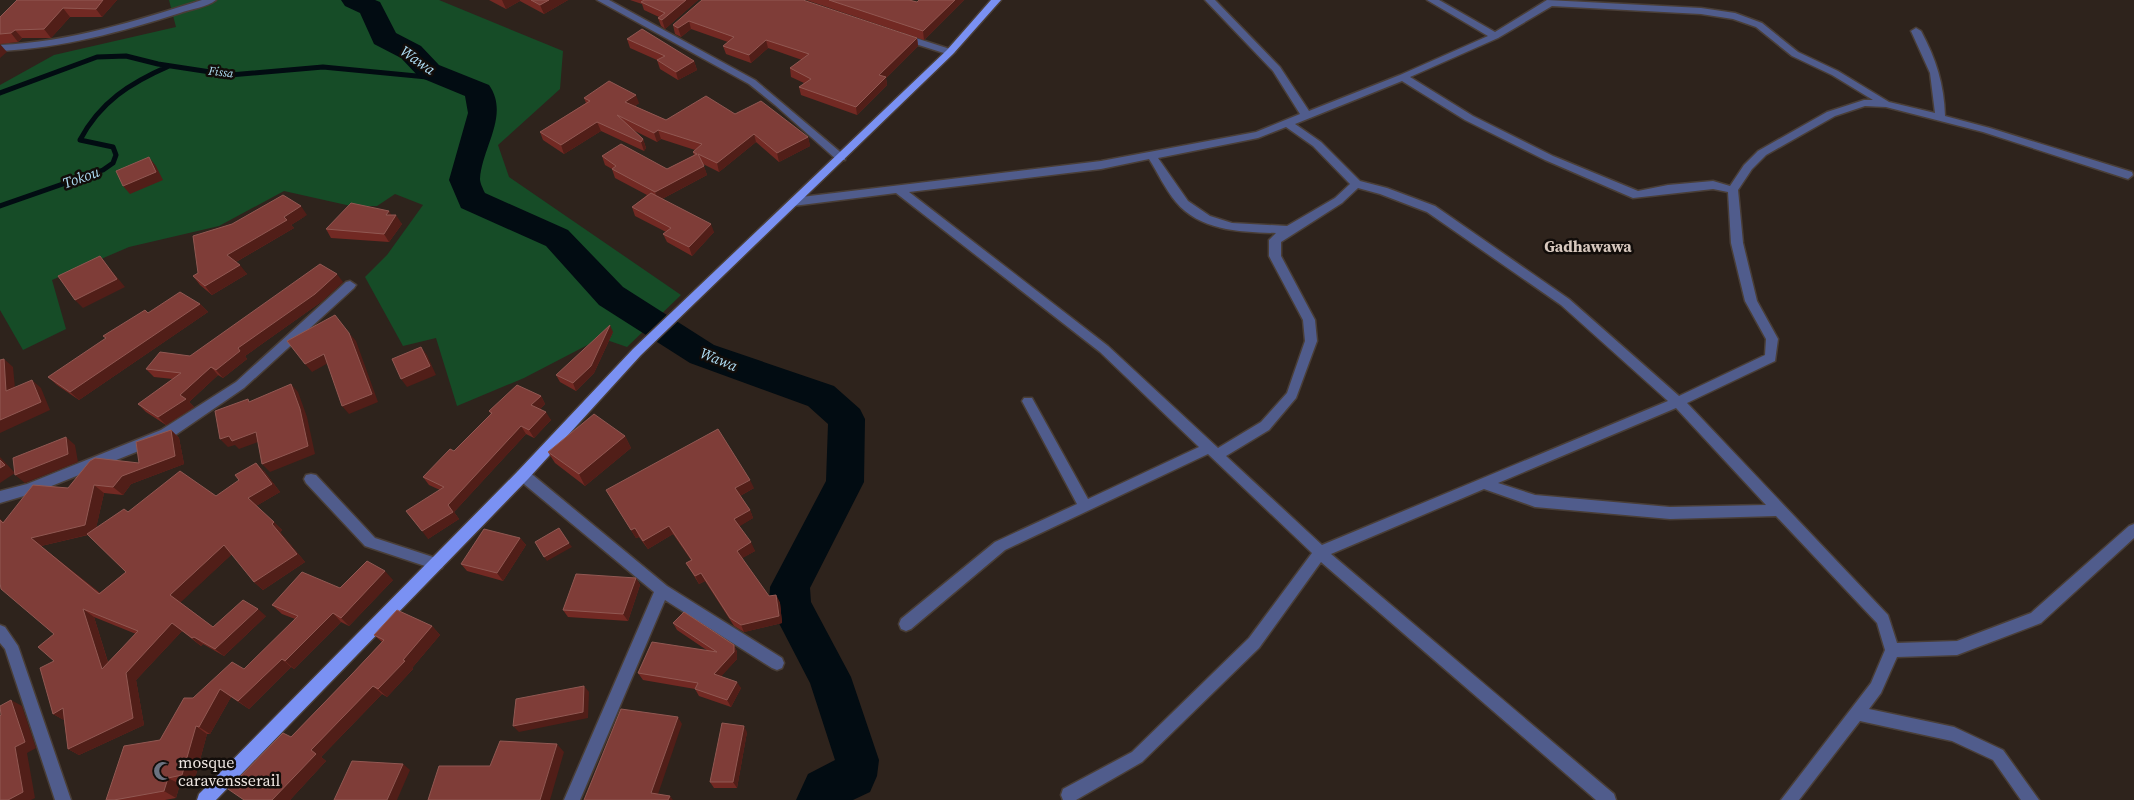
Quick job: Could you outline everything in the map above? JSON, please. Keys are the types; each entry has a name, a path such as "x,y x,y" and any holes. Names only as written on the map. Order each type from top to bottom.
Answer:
{"main road":[{"path":"205,800 523,476 637,352 950,52 996,0"}],"street":[{"path":"0,48 29,47 82,38 211,0"},
{"path":"602,0 670,31 752,82 779,103 841,158"},
{"path":"1210,0 1277,69 1306,115"},
{"path":"1432,0 1495,36"},
{"path":"793,202 1101,165 1258,135 1404,77 1495,36 1551,2 1700,11 1735,16 1759,25 1794,54 1835,73 1886,104"},
{"path":"1916,31 1932,60 1939,85 1940,118"},
{"path":"894,34 950,52"},
{"path":"1404,77 1469,118 1549,158 1637,195 1668,189 1713,185 1734,190"},
{"path":"1069,795 1137,757 1254,643 1320,552 1678,402 1771,358 1772,339 1751,301 1737,243 1734,190 1748,167 1762,153 1831,114 1864,103 1886,104 2043,147 2128,175"},
{"path":"1287,123 1317,144 1356,184 1383,191 1431,209 1565,302 1678,402 1883,620 1892,650 1876,688 1789,800"},
{"path":"1151,155 1184,203 1202,217 1232,228 1287,230"},
{"path":"906,624 1000,546 1265,426 1292,395 1312,341 1309,320 1275,256 1275,240 1287,230 1346,197 1356,184"},
{"path":"898,189 1104,348 1349,579 1608,800"},
{"path":"0,497 29,489 166,434 240,385 350,285"},
{"path":"1028,401 1086,506"},
{"path":"523,476 662,590 777,663"},
{"path":"311,479 370,542 437,564"},
{"path":"1484,484 1535,501 1670,513 1780,510"},
{"path":"1892,650 1958,648 2036,618 2134,530"},
{"path":"572,800 662,590"},
{"path":"0,632 11,646 64,800"},
{"path":"1856,713 1954,734 1998,755 2031,800"}],"green space":[{"path":"169,0 439,0 563,51 560,89 498,145 509,177 681,295 627,347 601,338 524,378 457,406 436,338 403,346 365,277 387,255 423,205 395,194 377,206 351,206 284,191 219,226 129,247 52,280 66,329 23,350 0,310 0,85 54,55 176,27"}],"building":[{"path":"17,0 103,0 96,9 63,8 44,29 15,30 11,33 0,34 0,17"},
{"path":"531,0 549,0 540,5"},
{"path":"644,0 686,0 662,20 658,18 665,13 641,2"},
{"path":"702,0 803,0 917,38 879,75 886,77 856,107 799,87 811,79 790,68 809,54 766,40 749,55 723,46 734,37 689,21 678,28 673,25"},
{"path":"829,0 909,0 917,2 919,0 955,0 923,31"},
{"path":"642,29 694,61 676,72 657,60 665,56 627,39"},
{"path":"609,81 636,95 625,102 666,120 706,96 735,114 761,101 808,137 777,153 754,134 717,163 698,154 704,166 655,192 612,169 616,166 602,156 621,144 667,169 697,154 693,152 702,144 658,130 654,133 617,115 643,139 641,142 597,122 561,145 540,132 590,101 584,98"},
{"path":"149,157 156,172 123,186 116,171"},
{"path":"651,193 711,224 689,247 663,234 671,228 632,207"},
{"path":"283,195 301,206 284,217 287,220 227,255 240,265 205,286 193,276 198,273 193,236 232,224"},
{"path":"351,203 389,211 386,215 396,215 384,234 326,229"},
{"path":"100,256 117,279 75,300 58,276"},
{"path":"320,264 337,274 315,294 238,348 240,351 216,370 211,367 180,395 186,399 158,417 138,404 181,373 146,369 160,352 190,356"},
{"path":"180,292 200,304 70,392 48,377 106,338 103,336 145,310 148,313"},
{"path":"335,315 349,333 372,394 342,406 324,354 305,364 287,341"},
{"path":"610,325 591,366 573,383 556,375"},
{"path":"421,347 430,366 401,379 392,359"},
{"path":"4,359 6,391 32,380 41,402 0,420 0,360"},
{"path":"291,384 300,409 308,446 262,464 256,432 232,441 229,436 220,439 215,411 248,399 249,402"},
{"path":"517,385 541,396 531,405 546,412 529,430 521,426 448,505 453,512 422,531 406,511 444,487 423,477 450,449 454,451 492,413 489,411"},
{"path":"594,414 625,436 579,474 548,452"},
{"path":"718,429 750,480 735,488 750,510 734,519 751,542 737,551 769,596 776,595 779,616 741,625 730,618 701,573 695,576 686,563 692,560 669,526 643,541 635,528 631,530 606,490"},
{"path":"171,430 175,456 122,476 113,487 94,485 85,525 31,538 99,594 126,572 87,534 124,509 128,512 180,471 216,496 239,480 235,475 256,463 272,484 248,498 274,522 272,524 297,554 254,582 224,545 170,595 213,627 243,600 258,609 215,649 194,637 192,638 172,623 126,673 133,718 68,749 63,708 53,714 40,668 54,661 38,647 54,634 1,589 0,520 3,523 33,485 68,488 90,461 95,458 139,463 136,442","holes":["83,609 138,631 102,669"]},
{"path":"66,437 68,454 15,475 13,458"},
{"path":"0,460 5,465 0,468"},
{"path":"559,528 569,543 544,557 535,542"},
{"path":"484,529 520,538 497,573 461,564"},
{"path":"367,561 385,571 341,618 333,613 285,661 282,659 238,701 220,689 199,727 196,726 182,775 168,778 164,791 106,800 124,746 160,740 184,698 193,698 232,662 244,669 298,616 272,605 302,572 340,588"},
{"path":"576,574 636,578 623,614 563,610"},
{"path":"397,610 432,626 403,660 405,661 378,689 373,686 311,750 316,754 272,800 244,800 228,789 283,733 291,737 352,674 384,640 374,635"},
{"path":"684,612 734,645 734,652 714,674 737,682 727,700 695,689 698,683 638,673 652,642 717,652 673,623"},
{"path":"584,686 583,712 513,726 516,699"},
{"path":"11,700 25,742 15,747 23,792 8,800 0,800 0,706"},
{"path":"621,709 678,717 651,793 670,796 668,800 584,800"},
{"path":"722,723 744,726 733,782 710,782"},
{"path":"500,741 557,744 540,800 428,800 439,766 490,766"},
{"path":"352,761 403,764 387,800 334,800"}],"waterway":[{"name":"Wawa","path":"354,0 371,8 384,38 411,52 429,71 479,91 483,113 464,180 472,200 557,238 611,296 702,354 821,396 847,419 845,482 790,587 790,604 830,677 857,760 854,776 824,790 819,800"},
{"name":"Fissa","path":"0,93 97,57 126,56 158,64 230,75 323,67 448,79"},
{"name":"Tokou","path":"0,206 103,170 113,163 116,155 113,147 80,140 97,115 117,95 141,79 169,66"}],"place":[{"name":"mosque caravensserail","path":"163,771"}],"district":[{"name":"Gadhawawa","path":"1588,246"}]}
